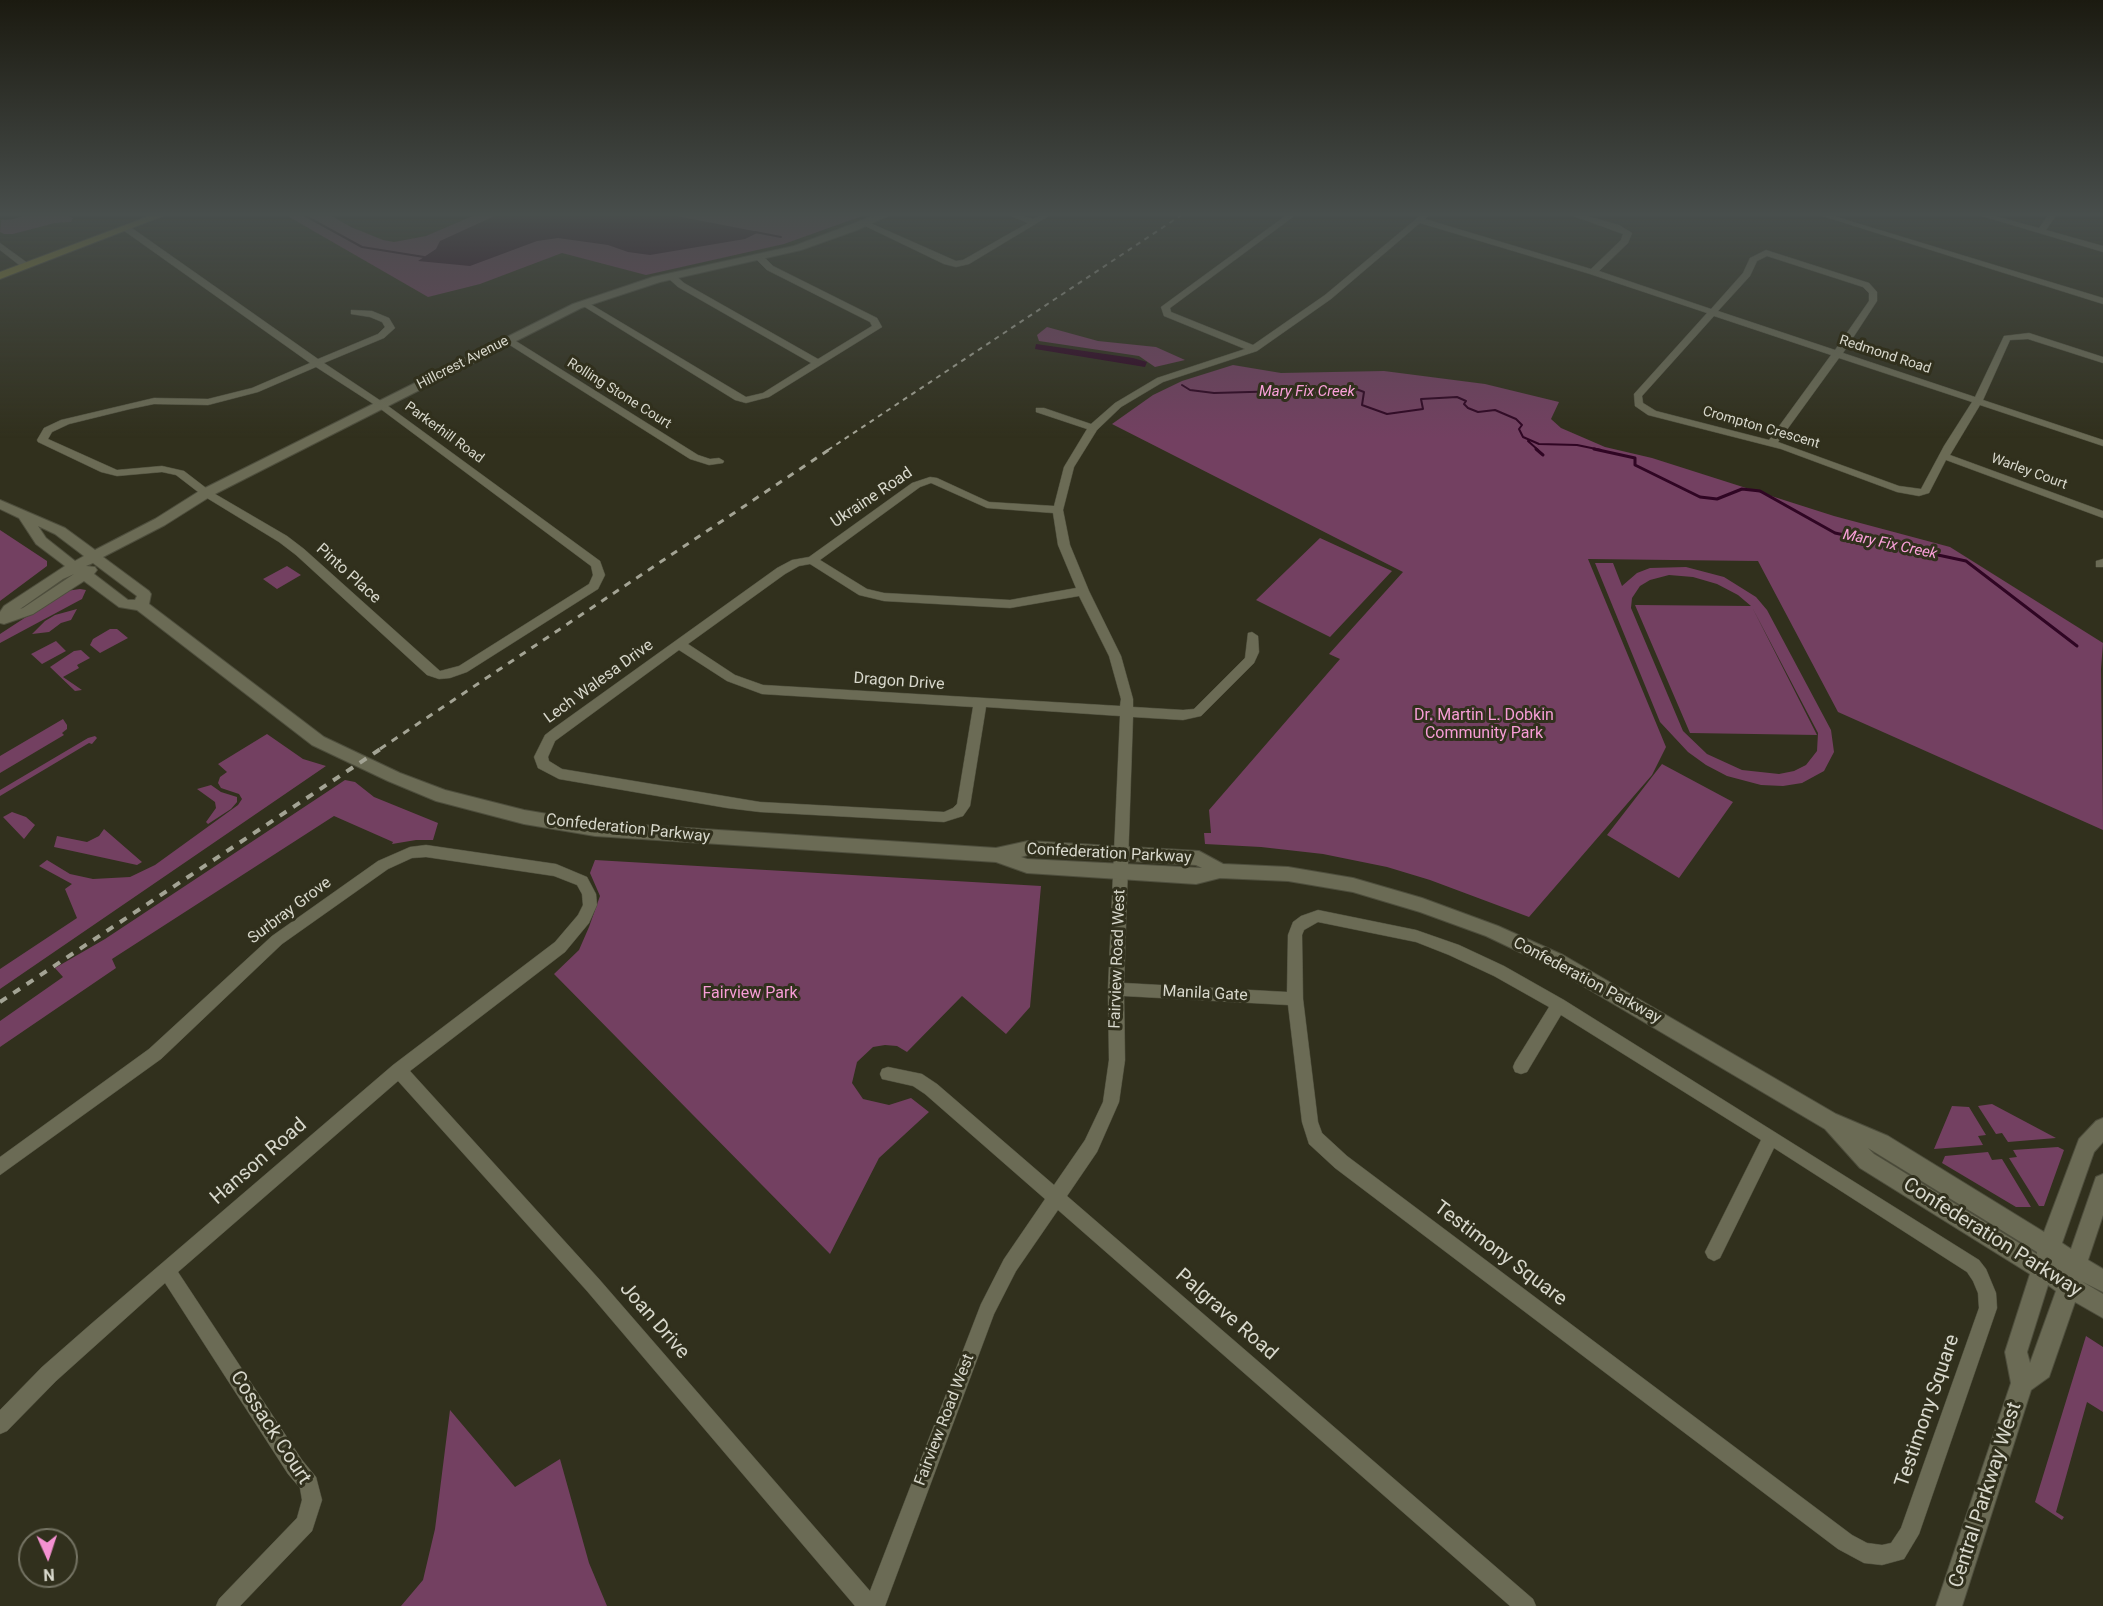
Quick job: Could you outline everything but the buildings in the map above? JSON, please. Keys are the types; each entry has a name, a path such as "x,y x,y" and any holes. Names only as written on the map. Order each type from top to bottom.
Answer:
{"street":[{"name":"Parkerhill Road","path":"212,289 381,405 596,564 599,575 594,586 463,669"},
{"name":"Hillcrest Avenue","path":"2,620 28,611 80,570 152,532 160,522 207,493 508,340 584,304 631,289"},
{"path":"688,289 818,363"},
{"path":"584,304 738,398 750,400 766,395 874,330 877,325 874,320 812,289"},
{"path":"1189,289 1170,303 1164,310 1167,314 1254,349"},
{"name":"Fairview Road West","path":"875,1606 987,1310 1010,1265 1091,1146 1111,1102 1117,1060 1116,989 1128,713 1127,699 1115,656 1083,591 1064,545 1058,510 1069,467 1093,428 1118,405 1160,380 1254,349 1337,289"},
{"name":"Redmond Road","path":"1644,289 2103,443"},
{"path":"1713,312 1734,289"},
{"path":"1772,443 1837,354 1872,301 1872,289"},
{"path":"2064,289 2103,301"},
{"path":"317,363 381,336 390,328 386,320 372,314 354,312"},
{"name":"Crompton Crescent","path":"1713,312 1637,396 1638,404 1652,413 1772,443 1906,492 1925,491 1978,400 2007,338 2029,336 2103,360"},
{"name":"Rolling Stone Court","path":"508,340 694,457 709,462 719,462"},
{"name":"Pinto Place","path":"317,363 237,396 194,404 154,401 65,422 42,435 42,440 105,470 117,473 173,470 300,552 431,672 439,675 463,669"},
{"path":"1041,410 1093,428"},
{"name":"Warley Court","path":"1944,456 2103,515"},
{"name":"Ukraine Road","path":"812,560 916,485 930,480 937,481 987,506 1058,510"},
{"name":"Confederation Parkway","path":"0,504 26,518 60,531 144,594 141,606"},
{"name":"Confederation Parkway","path":"26,518 41,541 124,604 141,606 318,741 394,777 442,796 524,817 595,829 996,855 1027,866 1196,877 1220,871 1288,874 1353,885 1492,931 1557,961 1829,1121 1881,1143 2103,1281"},
{"path":"812,560 863,592 884,597 1010,604 1083,591"},
{"name":"Lech Walesa Drive","path":"812,560 795,563 782,571 550,738 541,757 543,765 559,774 727,803 760,807 944,817 958,812 963,806 980,704"},
{"name":"Dragon Drive","path":"680,645 730,678 762,689 1183,715 1197,713 1250,660 1253,652 1252,636"},
{"name":"Confederation Parkway","path":"996,855 1028,848 1199,858 1220,871"},
{"name":"Surbray Grove","path":"0,1167 155,1054 277,940 383,865 410,853 426,851 556,870 582,882 589,894 590,905 577,930 560,947"},
{"name":"Testimony Square","path":"1318,916 1416,936 1435,943 1499,971 1559,1005 1772,1137 1973,1266 1980,1275 1987,1293 1988,1308 1909,1534 1897,1552 1882,1555 1864,1553 1845,1542 1329,1152 1315,1138 1310,1122 1294,999 1295,935 1298,926 1306,920 1318,916"},
{"name":"Hanson Road","path":"0,1424 57,1366 399,1070 560,947"},
{"name":"Manila Gate","path":"1116,989 1294,999"},
{"path":"1521,1067 1559,1005"},
{"name":"Joan Drive","path":"399,1070 593,1285 869,1606"},
{"name":"Palgrave Road","path":"888,1074 916,1079 932,1089 1526,1606"},
{"name":"Confederation Parkway","path":"1829,1121 1867,1161 2103,1307"},
{"name":"Central Parkway West","path":"1949,1606 2022,1383 2016,1352 2042,1269 2086,1146 2103,1128"},
{"path":"1714,1252 1772,1137"},
{"name":"Central Parkway West","path":"2022,1383 2041,1369 2103,1184"},
{"name":"Cossack Court","path":"167,1271 295,1467 309,1484 312,1500 305,1524 226,1606"}],"green space":[{"path":"414,289 460,289 428,297"},
{"path":"1047,327 1098,341 1156,347 1185,360 1155,367 1139,356 1039,341 1037,335"},
{"name":"Dr. Martin L. Dobkin Community Park","path":"1233,365 1281,373 1384,371 1485,384 1559,402 1551,419 1561,428 1605,447 1652,458 1834,516 1950,547 2103,643 2101,669 2103,830 1838,712 1758,561 1588,559 1666,747 1652,775 1529,917 1430,880 1387,867 1323,854 1205,844 1204,833 1211,833 1209,810 1340,659 1329,654 1403,572 1112,424 1153,395 1182,381"},
{"path":"0,530 47,561 47,566 0,601"},
{"path":"1320,538 1392,571 1330,637 1256,600"},
{"path":"1595,563 1613,563 1622,586 1637,573 1650,568 1686,567 1724,577 1756,597 1767,610 1831,730 1834,752 1824,771 1802,783 1783,786 1761,785 1727,776 1706,765 1688,752 1660,722","holes":["1669,575 1693,577 1717,584 1738,595 1751,606 1635,605 1690,733 1817,735 1752,607 1818,733 1817,751 1806,765 1794,771 1779,774 1742,770 1707,754 1683,731 1631,608 1632,598 1640,586 1650,580"]},
{"path":"287,566 301,575 277,589 263,579"},
{"path":"86,590 82,599 0,643 0,634 66,591"},
{"path":"77,609 71,620 61,623 49,632 32,634 55,615"},
{"path":"110,629 117,629 128,638 100,653 90,645 93,639"},
{"path":"56,641 66,651 42,664 31,654"},
{"path":"81,650 90,658 77,665 79,668 63,677 82,690 75,691 50,667 74,651"},
{"path":"63,719 67,725 67,729 62,733 64,735 0,773 0,756"},
{"path":"267,734 303,759 326,766 0,989 0,969 77,918 65,889 72,884 39,866 47,860 70,874 93,879 130,877 155,865 238,805 242,799 239,794 221,788 218,783 220,777 227,772 218,764"},
{"path":"95,736 97,738 92,744 89,743 0,796 0,790"},
{"path":"1662,764 1733,802 1679,878 1607,835"},
{"path":"345,780 355,782 374,797 438,823 433,840 392,844 393,842 334,816 112,959 116,968 0,1047 0,1021 63,977 55,968 105,939"},
{"path":"211,785 221,792 237,797 237,802 231,809 208,824 206,822 216,808 215,802 197,789"},
{"path":"12,812 26,817 35,825 24,839 3,817"},
{"path":"104,829 142,862 137,865 54,847 57,836 87,842 99,836"},
{"name":"Fairview Park","path":"595,860 1041,886 1030,1007 1006,1034 962,996 907,1052 897,1046 873,1047 857,1062 852,1083 863,1099 889,1105 911,1098 929,1112 879,1158 830,1254 554,974 579,950 589,927 600,896 590,873"},
{"path":"1992,1104 2056,1138 2008,1142 2002,1133 1996,1134 1978,1106"},
{"path":"1952,1106 1969,1107 1986,1135 1978,1136 1983,1145 1934,1149"},
{"path":"2058,1147 2064,1150 2044,1206 2039,1206 2009,1158 2017,1157 2013,1150"},
{"path":"1988,1152 1992,1160 2002,1159 2031,1207 2016,1207 1942,1163 1945,1156"},
{"path":"2086,1336 2103,1347 2103,1412 2087,1402 2056,1512 2064,1517 2062,1520 2035,1502"},
{"path":"450,1410 515,1487 560,1459 589,1563 607,1606 401,1606 423,1580 435,1529"}],"shaded area":[{"path":"1036,344 1147,362 1145,367 1035,349"}],"waterway":[{"name":"Mary Fix Creek","path":"1182,385 1190,390 1214,393 1356,389 1364,392 1362,405 1387,414 1423,409 1421,399 1457,397 1466,401 1464,404 1468,408 1478,412 1495,410 1516,419 1522,425 1519,429 1523,437 1539,444 1577,445 1601,450"},
{"name":"Mary Fix Creek","path":"1528,441 1538,450"},
{"path":"1536,449 1543,455"},
{"name":"Mary Fix Creek","path":"1594,449 1635,458 1635,465 1700,497 1717,499 1742,489 1760,491 1835,533 1966,561 2077,646"}],"railway":[{"path":"828,450 1070,289"},
{"path":"380,749 830,449"},
{"path":"0,1002 382,748"}]}
